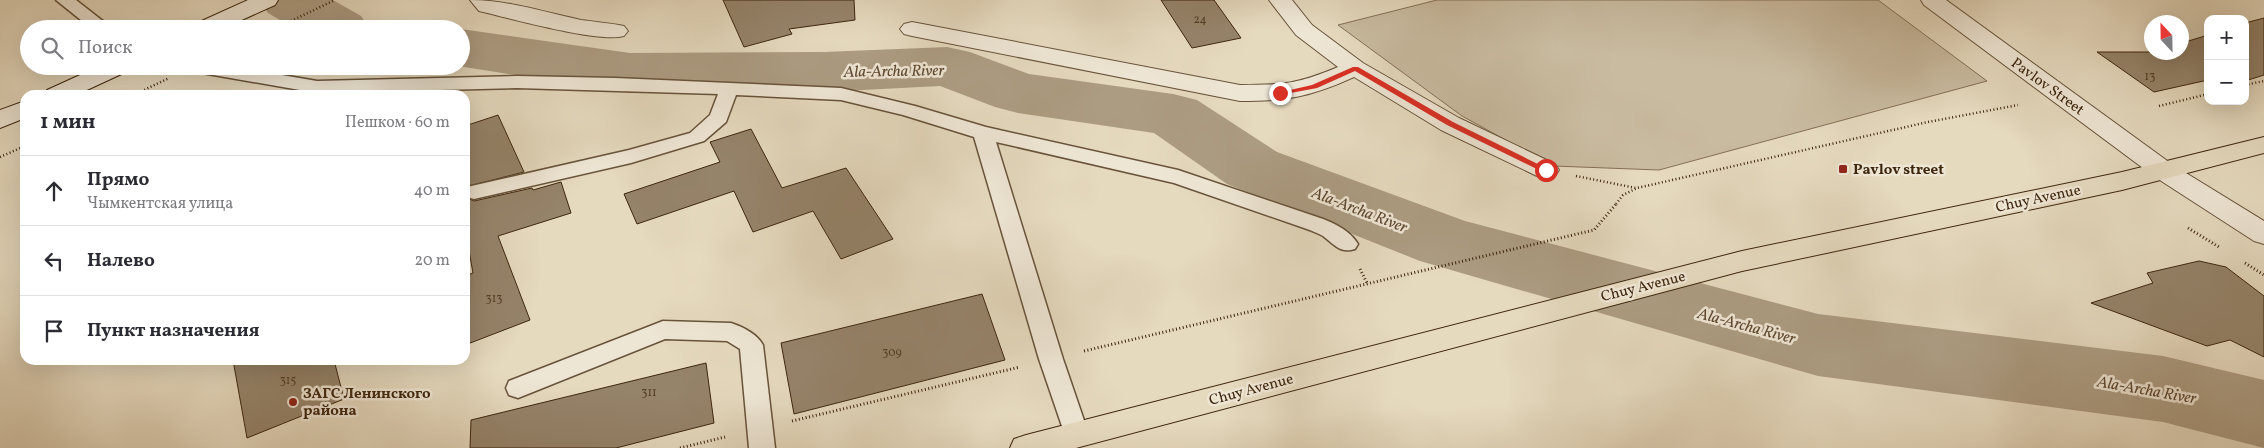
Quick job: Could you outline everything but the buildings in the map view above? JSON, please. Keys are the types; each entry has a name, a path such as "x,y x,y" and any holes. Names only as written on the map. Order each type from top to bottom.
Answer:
{"main road":[{"name":"Chuy Avenue","path":"1026,448 1443,337 1742,261 2164,171 2264,145"}],"street":[{"path":"223,20 267,0"},
{"path":"481,0 487,6 584,27 616,31"},
{"path":"1280,0 1304,30 1355,68 1450,124 1546,170"},
{"name":"Pavlov Street","path":"1932,0 2164,171 2264,234"},
{"path":"912,29 1240,93 1280,93 1314,86 1355,68"},
{"path":"67,90 100,75"},
{"path":"0,120 20,111"}],"lane":[{"path":"65,0 92,20"},
{"path":"248,75 317,87 517,82 841,94 908,110 983,133 1178,177 1316,224 1329,230 1347,244"},
{"path":"474,192 631,156 697,138 720,118 729,89"},
{"path":"983,133 1051,359 1077,435"},
{"path":"518,388 663,330 731,332 751,345 762,448"}],"path":[{"path":"293,20 335,0"},
{"path":"143,90 175,75"},
{"path":"2249,84 2264,81"},
{"path":"2158,106 2204,95"},
{"path":"1401,275 1594,230 1623,195 1637,188 1928,122 2018,105"},
{"path":"0,157 20,148"},
{"path":"1546,170 1637,188"},
{"path":"1361,270 1367,283"}],"shaded area":[{"path":"1437,0 1878,0 1987,81 1659,170 1553,166 1462,116 1338,25"}],"waterway":[{"name":"Ala-Archa River","path":"289,0 323,20"},
{"name":"Ala-Archa River","path":"470,49 630,73 824,72 947,66 1018,93 1173,115 1252,168 1446,242 1818,345 2163,389 2264,414"}],"place":[{"name":"Pavlov street","path":"1843,169"},
{"name":"ЗАГС Ленинского района","path":"293,402"}],"route":[{"path":"1280,93 1314,86 1355,68 1450,124 1546,170"}]}
